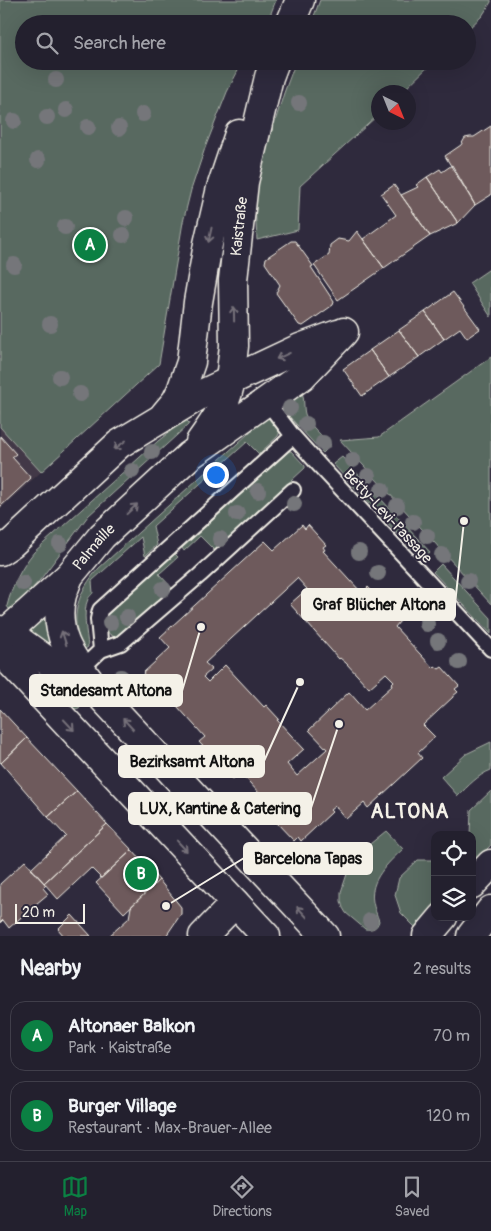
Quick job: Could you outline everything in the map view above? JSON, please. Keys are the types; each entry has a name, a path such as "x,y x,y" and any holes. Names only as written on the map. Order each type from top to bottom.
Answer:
{"main road":[{"path":"294,15 300,0"},
{"name":"Kaistraße","path":"161,419 176,401 191,362 208,244 221,188 239,134 271,70"},
{"name":"Kaistraße","path":"231,380 234,346 233,280 244,182 272,70"},
{"name":"Palmaille","path":"0,570 6,547 119,444 161,419 212,401 231,380 300,348 344,332 302,376 189,456 102,536 69,576 2,638"},
{"name":"Kaistraße","path":"191,362 197,384 212,401"},
{"name":"Palmaille","path":"212,401 232,410 251,409 267,402"},
{"name":"Palmaille","path":"189,456 208,430 212,401"},
{"path":"69,576 62,595 60,626 70,654 99,694 325,936"},
{"path":"2,638 99,694"},
{"path":"2,638 266,936"},
{"path":"476,880 491,864"},
{"path":"203,936 235,903"},
{"path":"471,936 491,910"},
{"path":"426,936 439,921"}],"lane":[{"name":"Betty-Levi-Passage","path":"267,402 296,438 491,649"},
{"path":"101,650 98,619 100,610 296,438"},
{"path":"81,669 101,650 121,643 211,565 293,490"}],"shaded area":[{"path":"0,427 41,472 0,509"}],"green space":[{"path":"0,0 276,0 270,15 15,15 15,70 238,70 227,92 191,190 183,222 159,364 41,472 0,427"},
{"path":"320,0 491,0 482,16 476,22 476,15 314,15"},
{"path":"293,70 425,70 409,85 371,85 371,121 300,186 298,230 257,240 254,188"},
{"path":"491,268 491,317 469,283"},
{"path":"491,357 491,604 340,440 379,437"},
{"path":"301,390 307,418 331,445 323,453 285,412 283,406"},
{"path":"268,416 272,417 281,429 278,436 259,454 247,442 153,526 157,545 145,556 141,537 92,581 93,593 88,598 85,610 88,647 83,648 76,626 77,606 86,586 99,568"},
{"path":"186,420 189,423 188,425 88,516 40,580 21,601 9,609 7,606 14,584 34,552 158,441"},
{"path":"289,451 305,468 215,551 200,536 184,551 182,548"},
{"path":"342,457 430,552 422,560 333,464"},
{"path":"175,554 178,557 159,574 174,590 120,636 115,637 108,633 104,624 108,614"},
{"path":"441,564 491,618 491,634 433,572"},
{"path":"43,617 47,618 52,649 30,633 30,629"},
{"path":"24,662 47,669 81,704 79,708 75,709"},
{"path":"491,742 491,770 477,778 458,796 441,777 466,754"},
{"path":"491,791 491,845 476,860 476,831 470,831 471,810"},
{"path":"386,831 403,849 386,866 377,879 374,886 373,904 379,921 374,928 365,929 346,913 341,901 341,892 350,865 370,844"},
{"path":"418,860 431,860 431,910 416,928 401,913 395,895 399,878"}],"building":[{"path":"491,126 491,195 475,205 445,156 461,145 465,138 474,137"},
{"path":"452,165 475,205 458,223 427,177 440,169 442,172"},
{"path":"427,177 458,223 430,236 401,195 418,187 416,185"},
{"path":"394,185 430,236 384,268 363,239 396,215 381,194"},
{"path":"357,231 384,268 338,300 314,265 329,255 330,245 338,239 349,241"},
{"path":"291,241 295,241 313,266 311,267 334,302 333,305 303,326 299,325 276,293 280,285 265,263 266,258"},
{"path":"453,292 480,329 467,338 460,328 444,339 425,312"},
{"path":"425,312 444,339 419,357 399,330"},
{"path":"399,330 419,357 389,377 370,350"},
{"path":"370,350 389,377 362,396 343,369"},
{"path":"0,436 16,454 12,457 31,478 0,507"},
{"path":"302,525 305,529 308,525 326,545 323,547 325,550 323,551 362,593 368,587 400,621 395,627 433,668 435,666 439,669 442,667 459,686 455,689 458,692 423,725 435,737 418,753 422,758 368,808 364,803 346,819 335,806 330,810 332,812 301,841 298,837 294,841 275,821 279,818 275,815 277,813 240,772 233,779 199,742 205,737 168,696 167,698 164,694 160,698 143,678 145,676 143,673 170,648 160,637 265,541 274,550","holes":["297,578 307,589 290,604 339,659 346,663 369,688 386,673 394,681 391,684 392,686 365,710 349,692 309,730 327,749 297,776 287,764 304,749 266,705 264,707 225,665 208,682 203,677 212,669 205,663"]},
{"path":"0,709 27,738 1,763 0,762"},
{"path":"27,738 77,791 48,817 1,763"},
{"path":"77,791 107,824 44,883 31,869 66,836 48,817"},
{"path":"107,824 132,850 101,878 91,868 58,899 44,883"},
{"path":"132,850 159,880 124,913 96,883"},
{"path":"25,861 46,885 43,888 48,894 30,909 26,904 22,907 27,912 9,928 3,920 0,923 0,884"},
{"path":"159,880 181,907 181,914 166,936 109,936 129,918 131,907"},
{"path":"72,915 91,936 64,936 58,929"}],"place":[{"name":"Altonaer Balkon","path":"90,245"},
{"name":"Graf Blücher Altona","path":"464,521"},
{"name":"Standesamt Altona","path":"201,627"},
{"name":"Bezirksamt Altona","path":"300,682"},
{"name":"LUX, Kantine & Catering","path":"339,724"},
{"name":"Burger Village","path":"141,874"},
{"name":"Barcelona Tapas","path":"166,906"}],"district":[{"name":"ALTONA","path":"410,811"}]}
